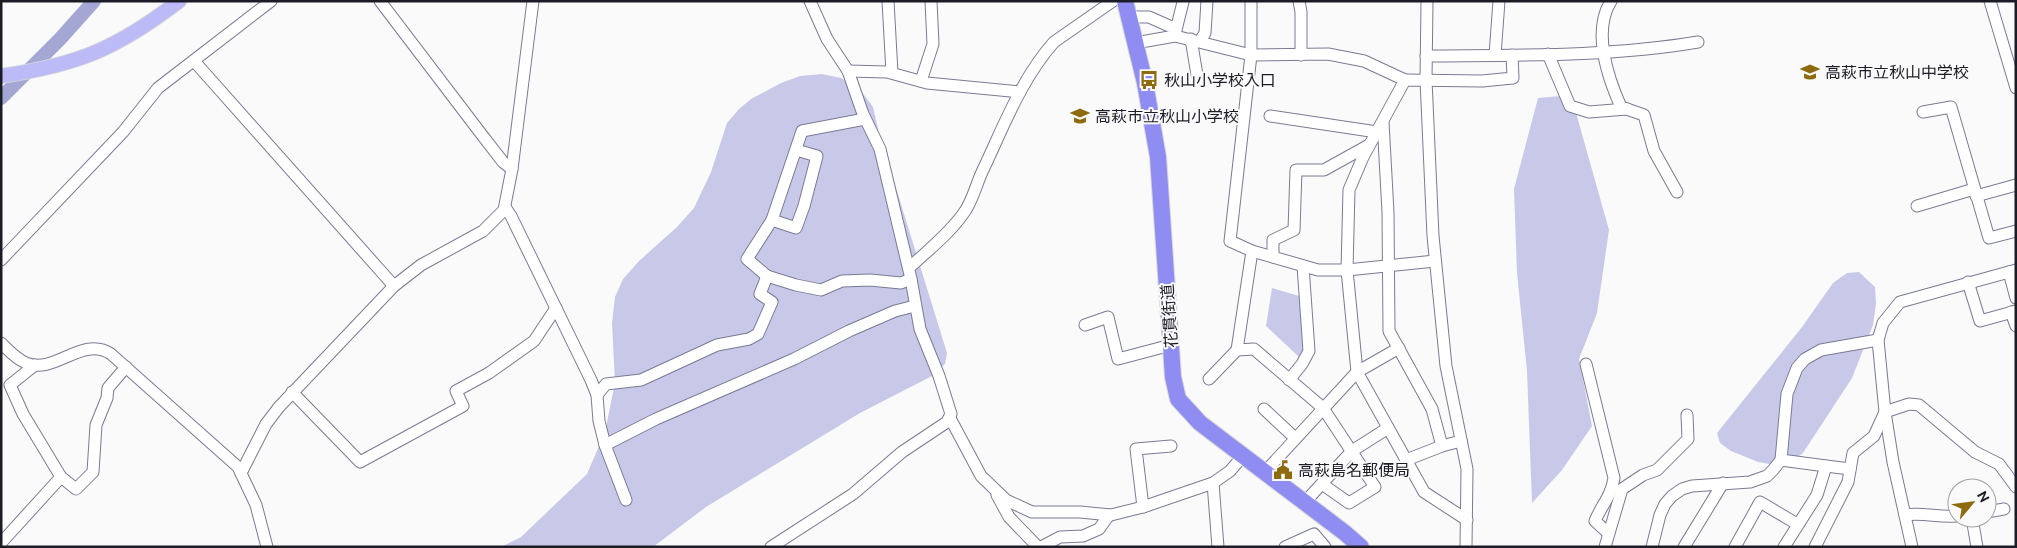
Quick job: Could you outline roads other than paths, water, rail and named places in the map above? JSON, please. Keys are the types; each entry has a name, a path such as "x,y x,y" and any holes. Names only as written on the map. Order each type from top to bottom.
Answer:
{"highway":[{"name":"花貫街道","path":"1126,9 1145,83 1158,157 1174,388 1178,398 1200,423 1361,547"}],"main road":[{"path":"2,76 48,68 90,56 118,43 149,24 179,1"}],"street":[{"path":"1,260 123,132 158,88 271,1"},
{"path":"380,1 503,162 512,169"},
{"path":"241,473 266,424 292,392 394,286 421,265 483,231 498,217 505,207 512,169 533,1"},
{"path":"810,1 827,39 848,71 865,119 880,149 910,274 922,336 951,408 950,418 981,476 1014,505 1032,512 1080,512 1108,515 1144,506 1213,483 1230,471 1242,457"},
{"path":"888,1 892,73"},
{"path":"921,81 934,44 931,1"},
{"path":"865,119 802,131 772,220 747,259 767,276 821,290 842,281 870,280 901,283 964,213 1020,92 1054,42 1113,1"},
{"path":"1196,40 1205,33 1206,1"},
{"path":"1251,1 1252,55 1230,242 1252,251 1318,270 1347,270 1435,261"},
{"path":"1299,1 1302,12 1301,56"},
{"path":"1427,1 1426,80 1435,261 1446,366 1468,469 1466,547"},
{"path":"1495,55 1499,1"},
{"path":"1611,1 1603,26 1603,52 1611,86 1621,107 1644,115 1654,151 1677,192"},
{"path":"1990,1 2011,52 2016,88"},
{"path":"1176,32 1183,2"},
{"path":"1126,9 1149,17 1176,32 1196,40 1252,55 1301,56 1328,54 1364,61 1405,80 1482,81 1513,78 1512,55"},
{"path":"1135,43 1176,32"},
{"path":"1196,40 1197,75"},
{"path":"1426,56 1603,52 1654,49 1698,42"},
{"path":"1548,54 1570,106 1589,112 1627,109"},
{"path":"194,61 394,286"},
{"path":"848,71 892,73 921,81 1020,92"},
{"path":"1405,80 1370,144 1349,190 1347,270 1357,372 1424,492 1468,520"},
{"path":"1923,112 1951,107 1989,238 2016,231"},
{"path":"1270,116 1380,127"},
{"path":"1380,127 1388,212 1389,331 1432,409 1442,446"},
{"path":"1273,257 1273,240 1294,230 1296,170 1324,170 1370,144"},
{"path":"772,220 796,228 804,206 817,156 796,150"},
{"path":"1917,206 2016,184"},
{"path":"505,207 582,360 597,395 599,421 605,445 626,500"},
{"path":"1209,379 1237,350 1252,251"},
{"path":"1289,380 1302,364 1308,351 1303,266"},
{"path":"1912,547 1893,462 1885,412 1878,340 1882,322 1900,302 2012,271 2016,298"},
{"path":"597,395 606,384 641,380 717,345 749,339 758,334 772,302 760,294 767,276"},
{"path":"1968,282 1980,321 2013,311 2016,326"},
{"path":"605,445 656,419 794,359 849,331 896,311 915,306"},
{"path":"292,392 360,462 463,406 456,391 489,372 534,341 556,308"},
{"path":"1085,326 1108,317 1118,359 1171,345"},
{"path":"1652,547 1660,515 1672,496 1682,489 1692,486 1750,482 1767,476 1781,460 1787,394 1797,368 1805,359 1821,350 1878,340"},
{"path":"1,343 24,363 35,365 49,363 93,348 109,352 234,464 241,473 256,505 267,547"},
{"path":"1264,473 1357,372 1399,348"},
{"path":"1237,350 1254,349 1323,408 1375,487 1349,503 1322,484"},
{"path":"1586,364 1614,478 1612,493 1595,521 1608,533"},
{"path":"35,365 10,385 23,414 60,477 76,489 93,472 96,425 107,398 108,388 126,368"},
{"path":"1816,547 1848,482 1853,453 1874,436 1885,412 1909,404 1919,405 1975,452 1999,464 2016,487"},
{"path":"1264,409 1295,438"},
{"path":"1605,547 1622,489 1643,475 1657,470 1688,439 1687,415"},
{"path":"771,547 853,494 902,452 950,418"},
{"path":"1304,503 1352,451 1388,428"},
{"path":"1406,460 1461,441"},
{"path":"1144,506 1136,449 1171,446"},
{"path":"1781,460 1850,469"},
{"path":"1784,547 1817,495 1826,466"},
{"path":"1,543 60,477"},
{"path":"1213,483 1218,547"},
{"path":"1684,547 1723,483"},
{"path":"996,491 1006,512 1039,547 1060,537 1083,536 1099,529 1108,515"},
{"path":"1735,547 1760,502 1798,524"},
{"path":"1997,511 2004,510"},
{"path":"1905,516 1917,513 1947,518"},
{"path":"1974,528 1977,547"},
{"path":"1285,547 1314,534 1325,547"}],"waterway":[{"path":"1,98 60,39 94,1"}],"place":[{"name":"高萩市立秋山中学校","path":"1810,72"},
{"name":"秋山小学校入口","path":"1149,80"},
{"name":"高萩市立秋山小学校","path":"1080,116"},
{"name":"高萩島名郵便局","path":"1283,470"}]}
